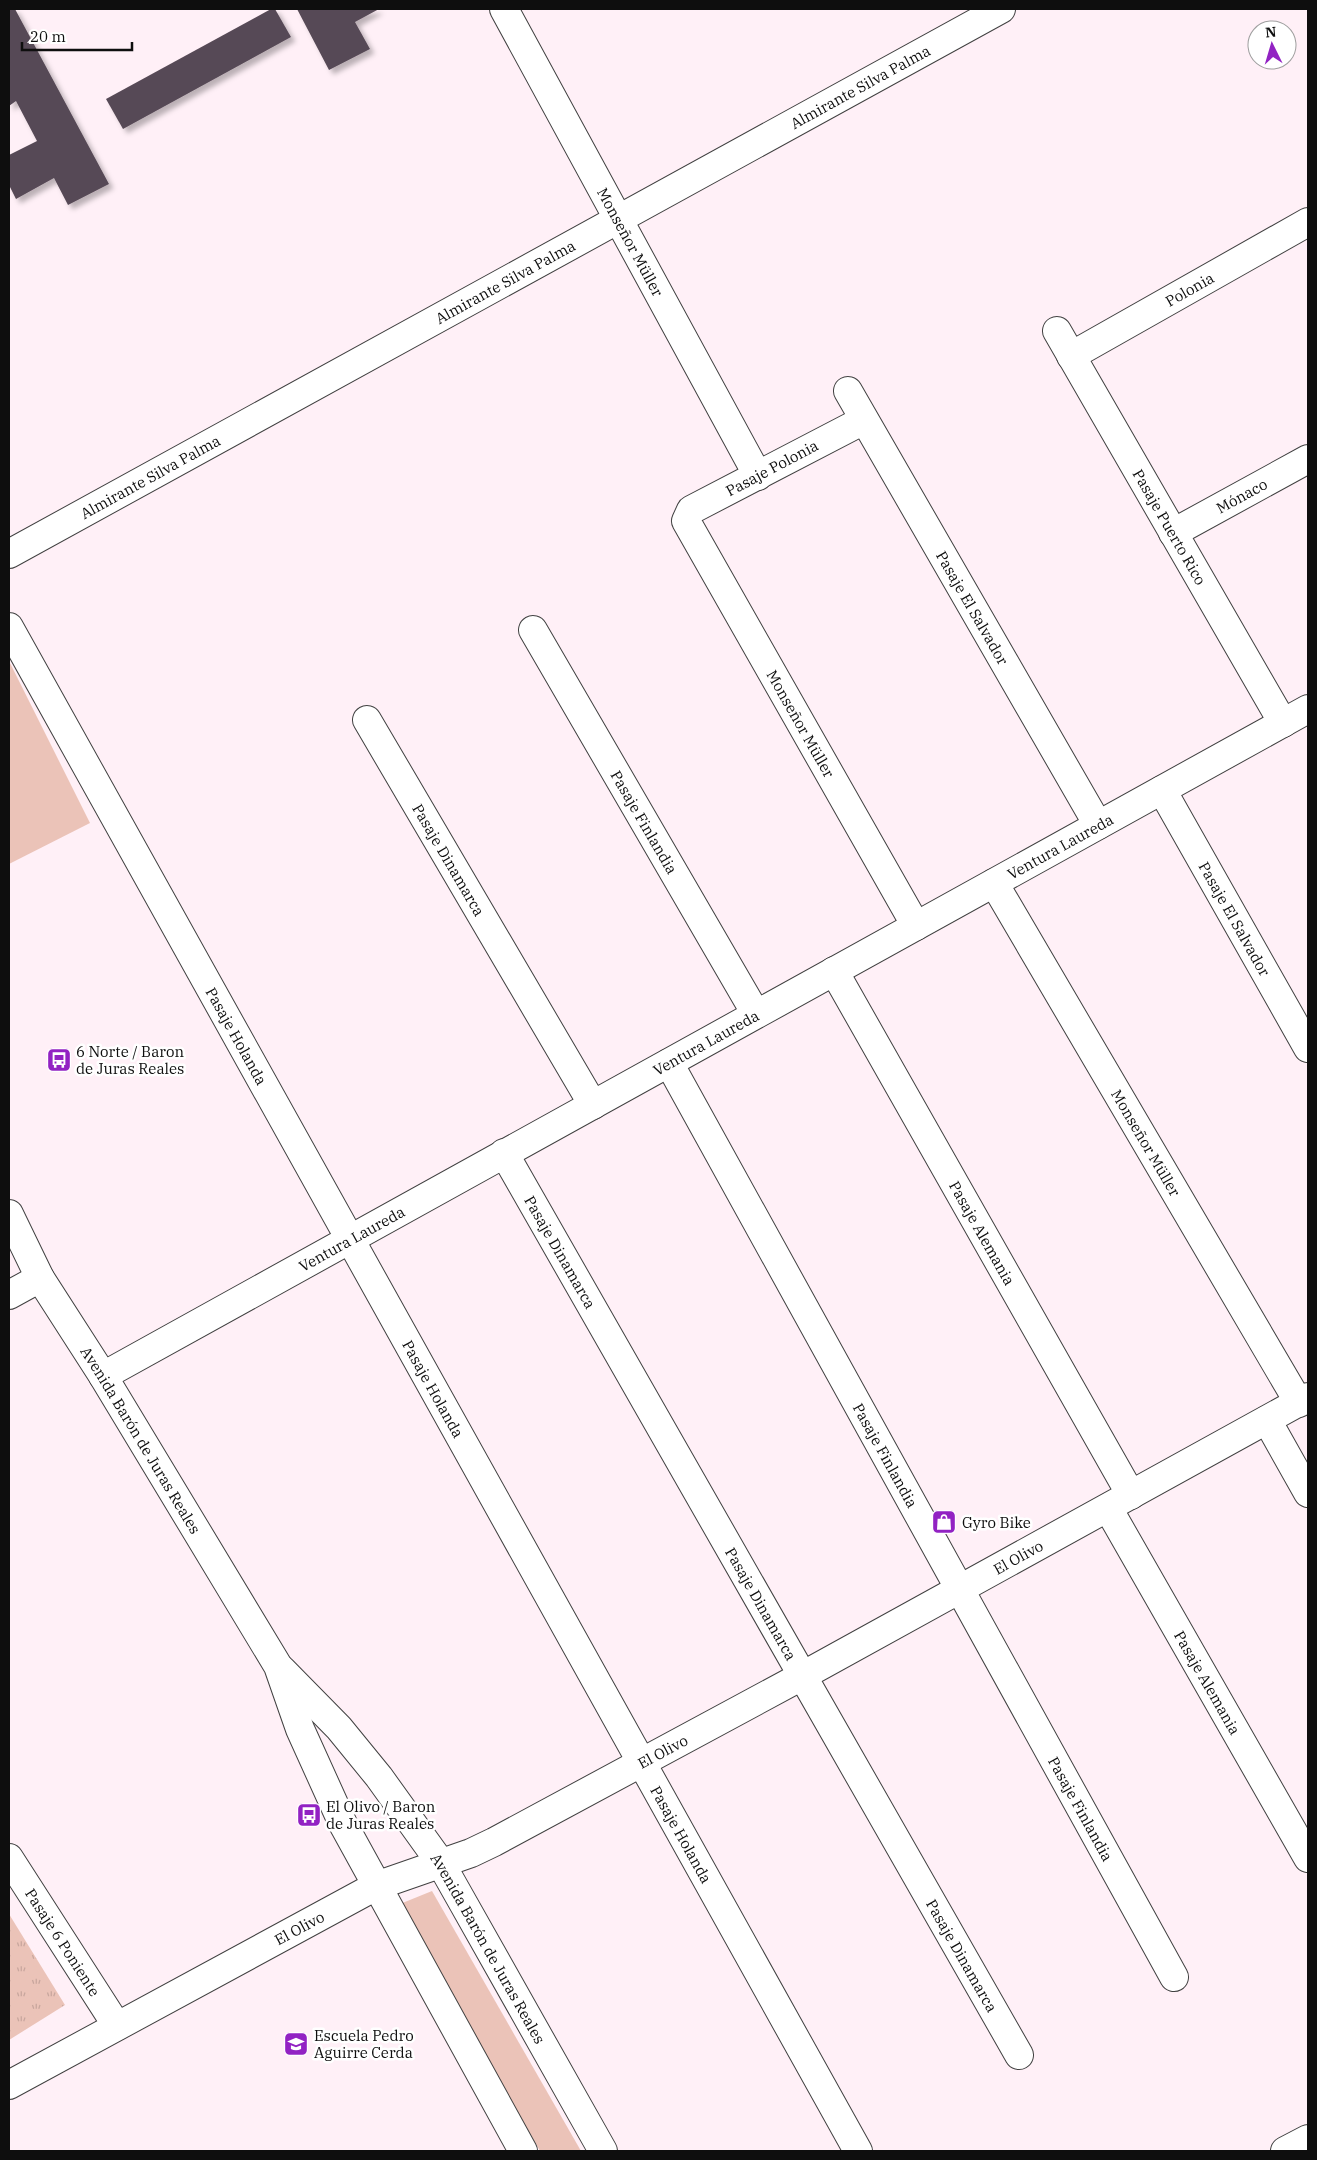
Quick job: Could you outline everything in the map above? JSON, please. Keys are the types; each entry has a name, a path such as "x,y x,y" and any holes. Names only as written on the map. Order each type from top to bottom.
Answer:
{"street":[{"name":"Monseñor Müller","path":"504,9 758,476"},
{"name":"Almirante Silva Palma","path":"9,554 1001,9"},
{"name":"Polonia","path":"1071,356 1308,222"},
{"name":"Pasaje Puerto Rico","path":"1057,331 1283,723"},
{"name":"Pasaje El Salvador","path":"848,391 1098,825"},
{"name":"Pasaje Polonia","path":"686,521 691,510 864,420"},
{"name":"Mónaco","path":"1174,533 1308,459"},
{"name":"Monseñor Müller","path":"686,521 916,926"},
{"name":"Pasaje Holanda","path":"9,627 858,2151"},
{"name":"Pasaje Finlandia","path":"533,630 756,1014"},
{"name":"Ventura Laureda","path":"103,1376 1308,708"},
{"name":"Pasaje Dinamarca","path":"367,720 592,1105"},
{"name":"Pasaje El Salvador","path":"1162,790 1308,1048"},
{"name":"Monseñor Müller","path":"994,883 1304,1400"},
{"name":"Pasaje Alemania","path":"834,971 1308,1858"},
{"name":"Pasaje Finlandia","path":"669,1063 1174,1977"},
{"name":"Pasaje Dinamarca","path":"504,1153 1019,2055"},
{"name":"Avenida Barón de Juras Reales","path":"9,1214 40,1278 103,1376 278,1666 300,1729 323,1782 376,1886 523,2151"},
{"path":"9,1296 40,1278"},
{"name":"El Olivo","path":"9,2085 376,1886 440,1862 471,1853 494,1842 802,1676 1304,1400"},
{"path":"1267,1420 1308,1493"},
{"name":"Avenida Barón de Juras Reales","path":"278,1666 339,1728 379,1777 440,1862 603,2151"},
{"name":"Pasaje 6 Poniente","path":"9,1858 116,2026"},
{"path":"1285,2151 1308,2139"}],"green space":[{"path":"9,661 90,823 9,864"},
{"path":"432,1891 581,2151 540,2151 400,1904"},
{"path":"9,1914 65,2005 9,2040"}],"building":[{"path":"9,9 15,9 109,184 68,205 54,178 16,199 9,185 9,155 37,141 16,101 9,106"},
{"path":"271,9 275,9 291,37 123,129 106,99"},
{"path":"297,9 379,9 355,22 370,49 329,70"}],"place":[{"name":"6 Norte / Baron de Juras Reales","path":"59,1060"},
{"name":"Gyro Bike","path":"944,1522"},
{"name":"El Olivo / Baron de Juras Reales","path":"309,1815"},
{"name":"Escuela Pedro Aguirre Cerda","path":"296,2044"}]}
